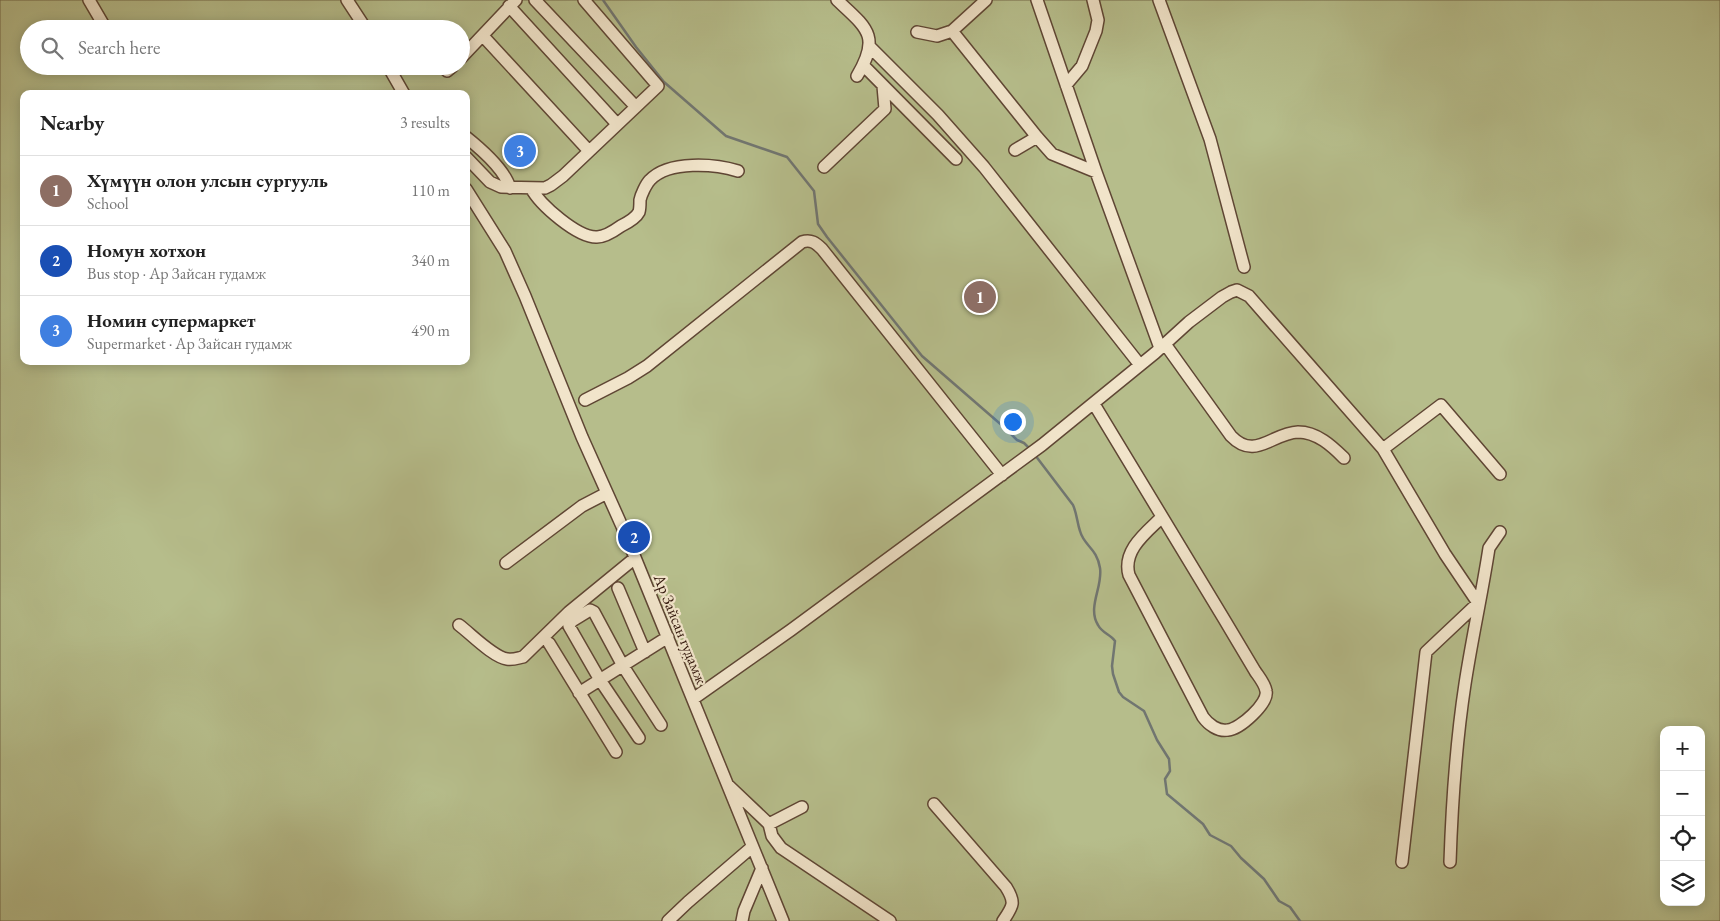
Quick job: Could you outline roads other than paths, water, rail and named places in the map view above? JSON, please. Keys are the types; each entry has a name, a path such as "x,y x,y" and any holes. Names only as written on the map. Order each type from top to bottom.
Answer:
{"street":[{"path":"89,0 101,20"},
{"path":"347,0 360,20"},
{"path":"535,0 636,107"},
{"path":"470,161 494,185 510,188 542,188 551,185 658,86 584,0"},
{"path":"837,0 866,30 870,47 938,114 984,167 1140,365"},
{"path":"917,32 937,36 952,31 986,0"},
{"path":"1037,0 1096,172 1163,346 1238,443 1249,448 1297,432 1310,434 1330,445 1344,458"},
{"path":"1066,85 1082,66 1096,31 1098,20 1093,0"},
{"path":"1159,0 1210,139 1244,267"},
{"path":"470,49 513,3 617,124"},
{"path":"952,31 1052,154 1096,172"},
{"path":"483,36 589,151"},
{"path":"857,76 870,47"},
{"path":"863,65 956,159"},
{"path":"393,75 402,90"},
{"path":"824,167 884,109 883,86"},
{"path":"1015,150 1037,137"},
{"path":"470,141 505,176 510,188"},
{"path":"531,188 535,195 570,226 586,235 597,237 604,236 623,226 635,216 639,211 640,198 650,180 667,170 692,164 724,167 738,171"},
{"name":"Ар Зайсан гудамж","path":"470,196 508,259 668,637 783,921"},
{"path":"585,400 648,366 802,242 808,240 822,249 1002,476"},
{"path":"692,699 791,630 1002,476 1094,404 1189,322 1226,294 1237,290 1244,292 1382,449 1445,554 1478,603"},
{"path":"1094,404 1162,516 1266,690 1266,697 1262,704 1244,723 1232,729 1217,728 1209,724 1203,717 1129,575 1127,566 1131,551 1162,516"},
{"path":"1382,449 1442,405 1500,474"},
{"path":"506,563 582,506 607,493"},
{"path":"1450,862 1451,811 1465,684 1489,548 1500,532"},
{"path":"459,625 505,659 523,656 569,612 635,558"},
{"path":"618,588 645,652"},
{"path":"1402,862 1426,652 1478,603"},
{"path":"639,738 600,680 569,626 572,621 592,611 623,666 661,725"},
{"path":"579,694 668,637"},
{"path":"549,643 616,752"},
{"path":"726,783 769,824 772,836 781,848 890,921"},
{"path":"934,804 1006,887 1012,897 1012,908 1003,921"},
{"path":"769,824 802,807"},
{"path":"668,921 752,846"},
{"path":"742,921 744,911 762,868"}],"waterway":[{"path":"603,0 636,47 664,82 726,136 787,157 814,191 818,224 922,356 1017,440 1024,443 1030,449"},
{"path":"1035,455 1073,505 1082,536 1098,561 1100,575 1094,611 1095,618 1100,628 1115,641 1112,666 1119,692 1123,697 1144,711 1157,740 1169,759 1170,771 1165,779 1167,794 1203,824 1210,835 1231,846 1264,879 1279,901 1290,907 1300,921"}],"place":[{"name":"Номин супермаркет","path":"520,151"},
{"name":"Хүмүүн олон улсын сургууль","path":"980,297"},
{"name":"Номун хотхон","path":"634,537"}]}
